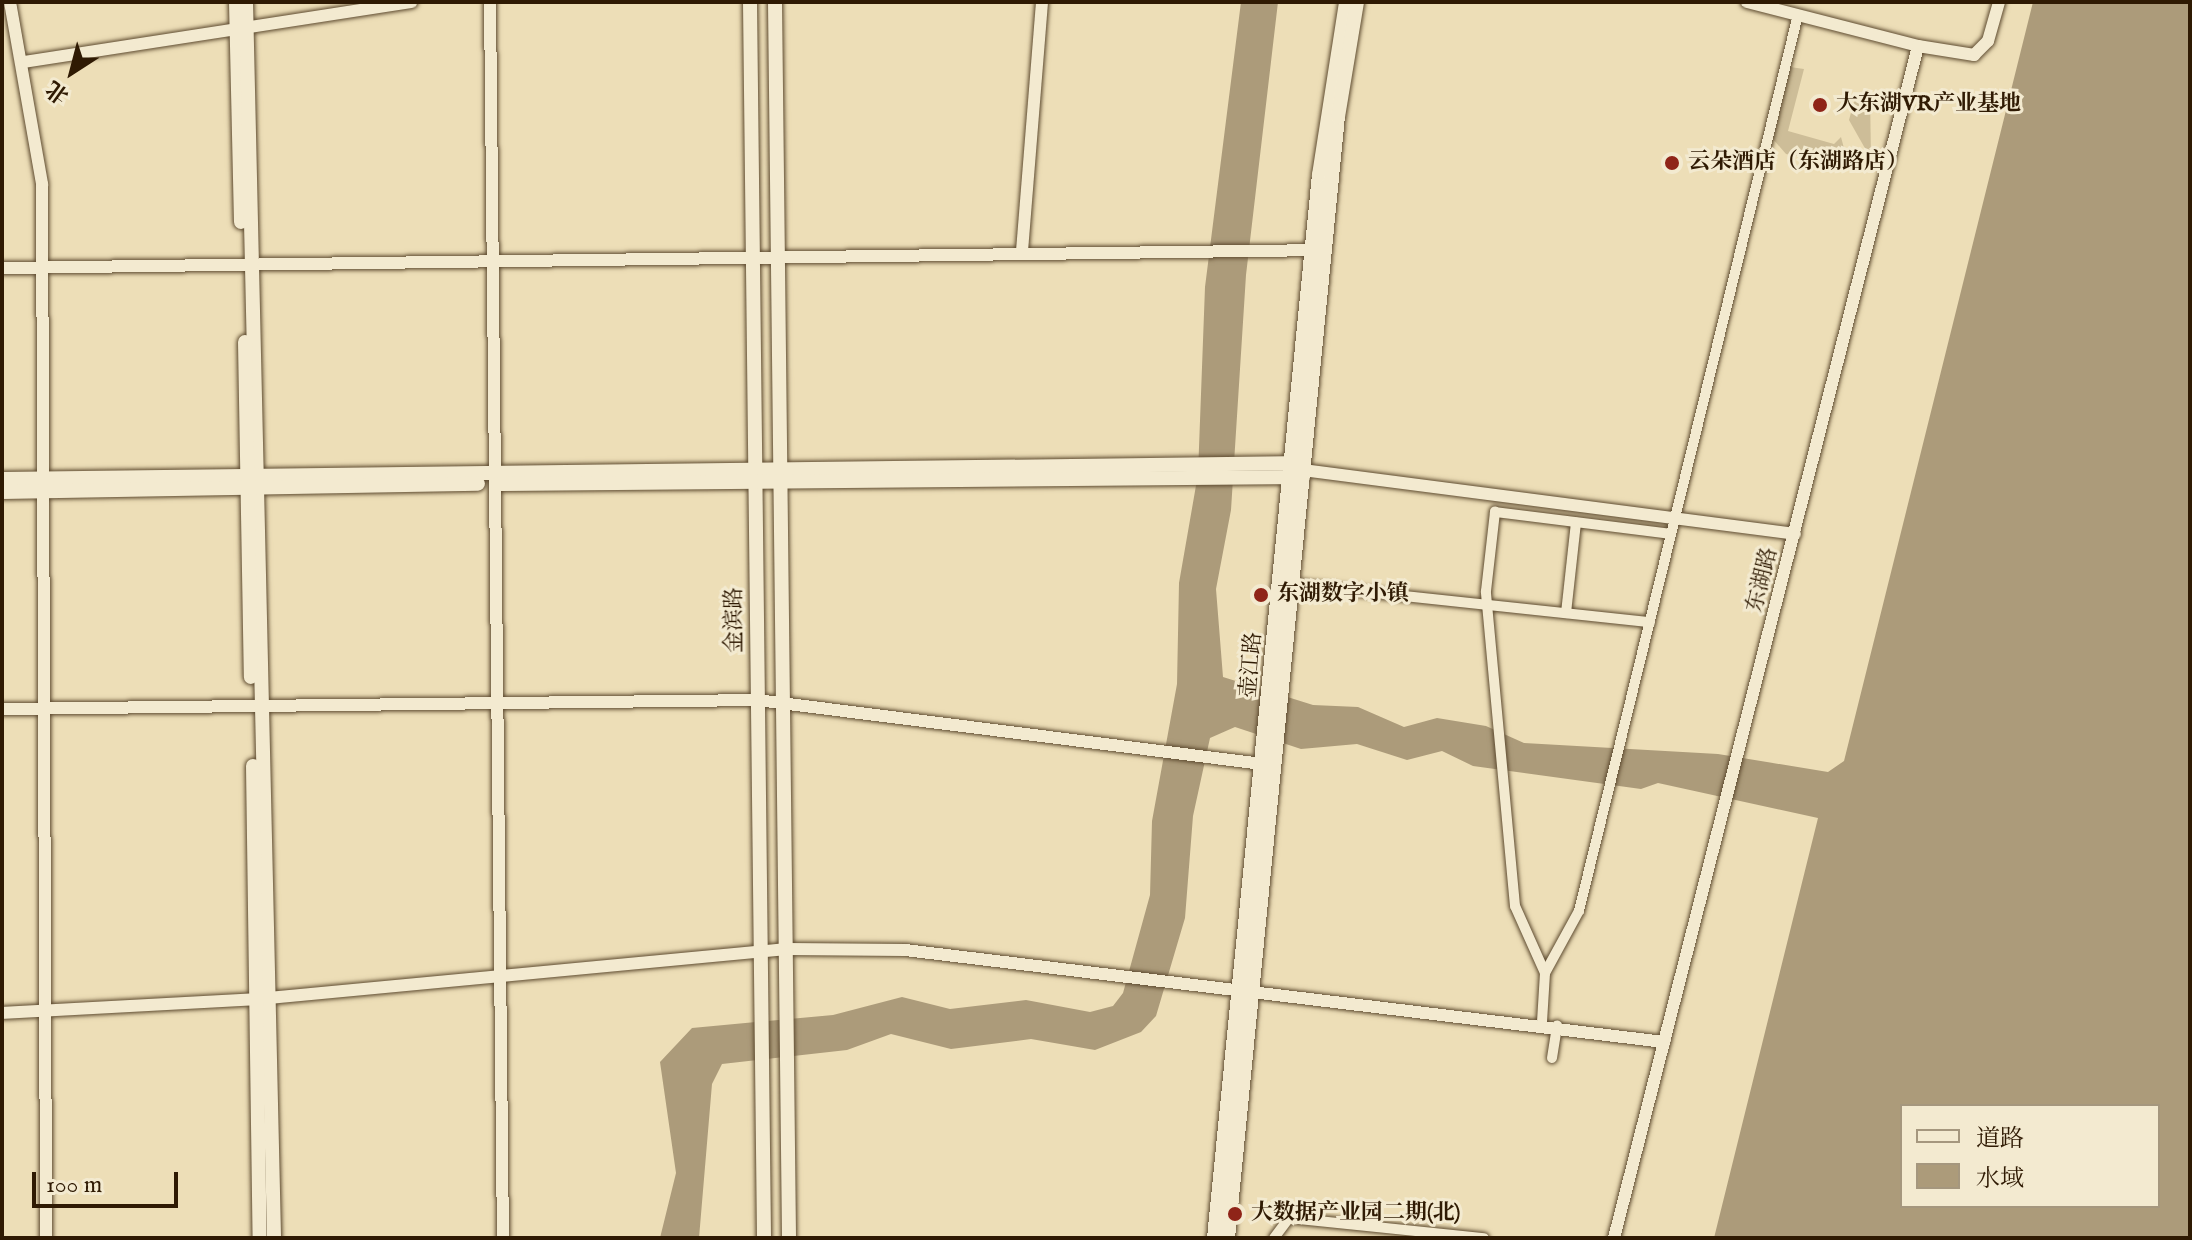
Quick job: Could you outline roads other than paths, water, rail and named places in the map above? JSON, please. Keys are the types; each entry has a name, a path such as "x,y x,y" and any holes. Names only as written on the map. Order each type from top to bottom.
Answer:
{"main road":[{"path":"236,2 241,28 254,481 263,998 274,1238"},
{"path":"241,28 246,2"},
{"name":"金滨路","path":"750,2 757,480 759,954 764,996 764,1238"},
{"path":"775,2 789,1238"},
{"name":"壶江路","path":"1214,1238 1246,988 1346,2"},
{"name":"壶江路","path":"1319,250 1357,2"},
{"path":"750,29 775,27"},
{"path":"494,479 781,464 1172,470"},
{"path":"2,492 42,485 254,481 781,480 1172,470 1299,470"},
{"name":"壶江路","path":"1277,688 1292,584 1299,470"},
{"path":"2,479 42,485"},
{"name":"壶江路","path":"1228,1238 1246,988"},
{"path":"260,1238 263,998"}],"street":[{"path":"10,2 41,155 46,1238"},
{"path":"24,62 411,2"},
{"path":"490,2 503,1238"},
{"path":"1022,251 1042,2"},
{"path":"1747,2 1918,46 1974,55 1988,41 1999,2"},
{"path":"1542,1022 1545,973 1579,911 1598,813 1650,622 1798,15"},
{"name":"东湖路","path":"1614,1238 1918,46"},
{"path":"2,268 247,261 754,258 1180,249 1319,250"},
{"path":"1299,470 1795,534"},
{"path":"1545,973 1515,906 1487,605 1495,512 1671,534"},
{"path":"1566,613 1576,523"},
{"path":"1292,584 1650,622"},
{"path":"2,709 757,700 784,706 1233,762 1270,757"},
{"path":"2,1013 263,998 787,949 905,950 1542,1022 1664,1042"},
{"path":"1552,1058 1557,1024"},
{"path":"1274,1238 1289,1218 1484,1238"}],"water":[{"path":"1241,2 1278,2 1246,275 1231,510 1216,589 1223,677 1313,705 1358,707 1404,727 1437,718 1486,726 1524,743 1718,754 1828,772 1844,761 2033,2 2190,2 2190,1238 1714,1238 1818,818 1658,783 1641,789 1473,766 1442,751 1407,760 1357,744 1301,749 1235,727 1210,738 1193,816 1185,918 1156,1016 1141,1032 1095,1050 1031,1039 951,1049 891,1034 847,1050 722,1064 712,1084 699,1238 660,1238 676,1173 660,1062 692,1028 833,1015 902,997 950,1009 1026,1000 1090,1012 1113,1006 1123,993 1150,895 1152,821 1177,684 1179,583 1198,474 1205,287"}],"place":[{"name":"大东湖VR产业基地","path":"1820,105"},
{"name":"云朵酒店（东湖路店）","path":"1672,163"},
{"name":"东湖数字小镇","path":"1261,595"},
{"name":"大数据产业园二期(北)","path":"1235,1214"}]}
